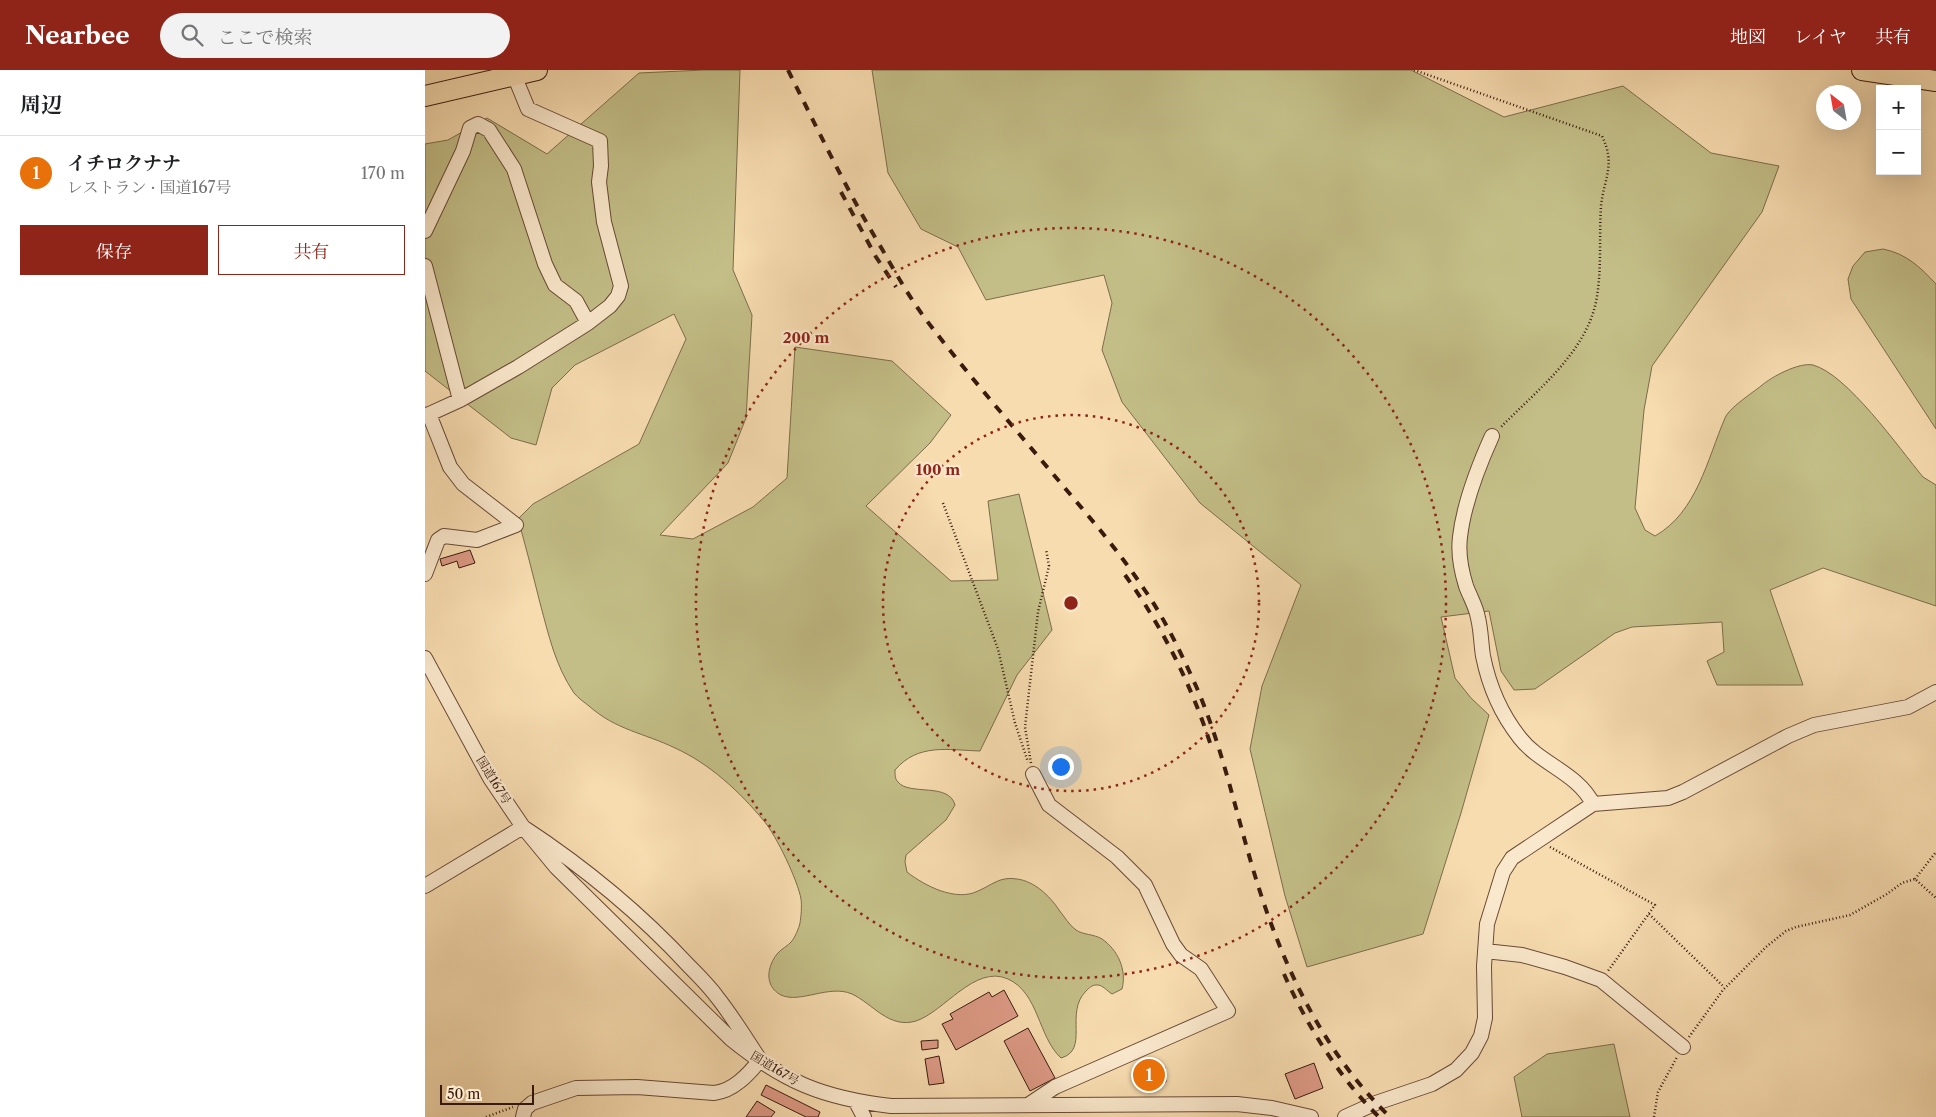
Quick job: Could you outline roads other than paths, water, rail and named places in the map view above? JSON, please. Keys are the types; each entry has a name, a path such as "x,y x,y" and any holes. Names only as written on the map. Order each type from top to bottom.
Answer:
{"highway":[{"path":"425,96 513,73 537,70"},
{"path":"1862,70 1936,81"}],"street":[{"path":"425,574 438,540 444,536 477,540 516,525 463,484 450,467 427,415 460,400 518,367 588,322 614,301 618,296 621,286 604,222 599,182 601,166 600,141 528,109 513,73"},
{"path":"425,231 463,151 470,128 478,124 489,130 514,169 545,264 555,284 576,301 588,322"},
{"path":"425,266 460,400"},
{"path":"1492,436 1479,465 1467,508 1460,537 1459,559 1479,618 1483,655 1493,693 1510,725 1521,740 1531,751 1583,789 1593,804"},
{"name":"国道167号","path":"425,659 490,778 523,827 556,867 731,1039 759,1060 787,1077 820,1092 856,1102 891,1106 1237,1104 1272,1108 1311,1117"},
{"path":"1345,1117 1376,1103 1432,1084 1464,1063 1475,1048 1483,1028 1487,924 1494,897 1505,868 1512,858 1593,804 1668,798 1788,736 1814,725 1908,707 1936,692"},
{"path":"1027,1106 1055,1087 1228,1012 1201,968 1181,955 1173,944 1145,885 1117,857 1049,804 1033,774"},
{"path":"427,880 523,827 564,854 632,910 674,950 717,996 759,1060 751,1072 722,1092 637,1087 576,1088 532,1103 525,1109 523,1117"},
{"path":"1485,951 1522,955 1565,967 1601,980 1683,1047"},
{"path":"856,1102 865,1117"}],"railway":[{"path":"788,70 857,205 918,309 975,382 1105,537 1135,576 1159,612 1206,709 1222,757 1256,879 1279,944 1293,976 1308,1007 1345,1065 1366,1092 1390,1117"},
{"path":"841,192 876,257 896,287"},
{"path":"1125,575 1139,595 1175,657 1195,701 1211,746"},
{"path":"1284,974 1313,1031 1325,1050 1351,1086 1379,1117"}],"place":[{"name":"イチロクナナ","path":"1149,1075"}]}
